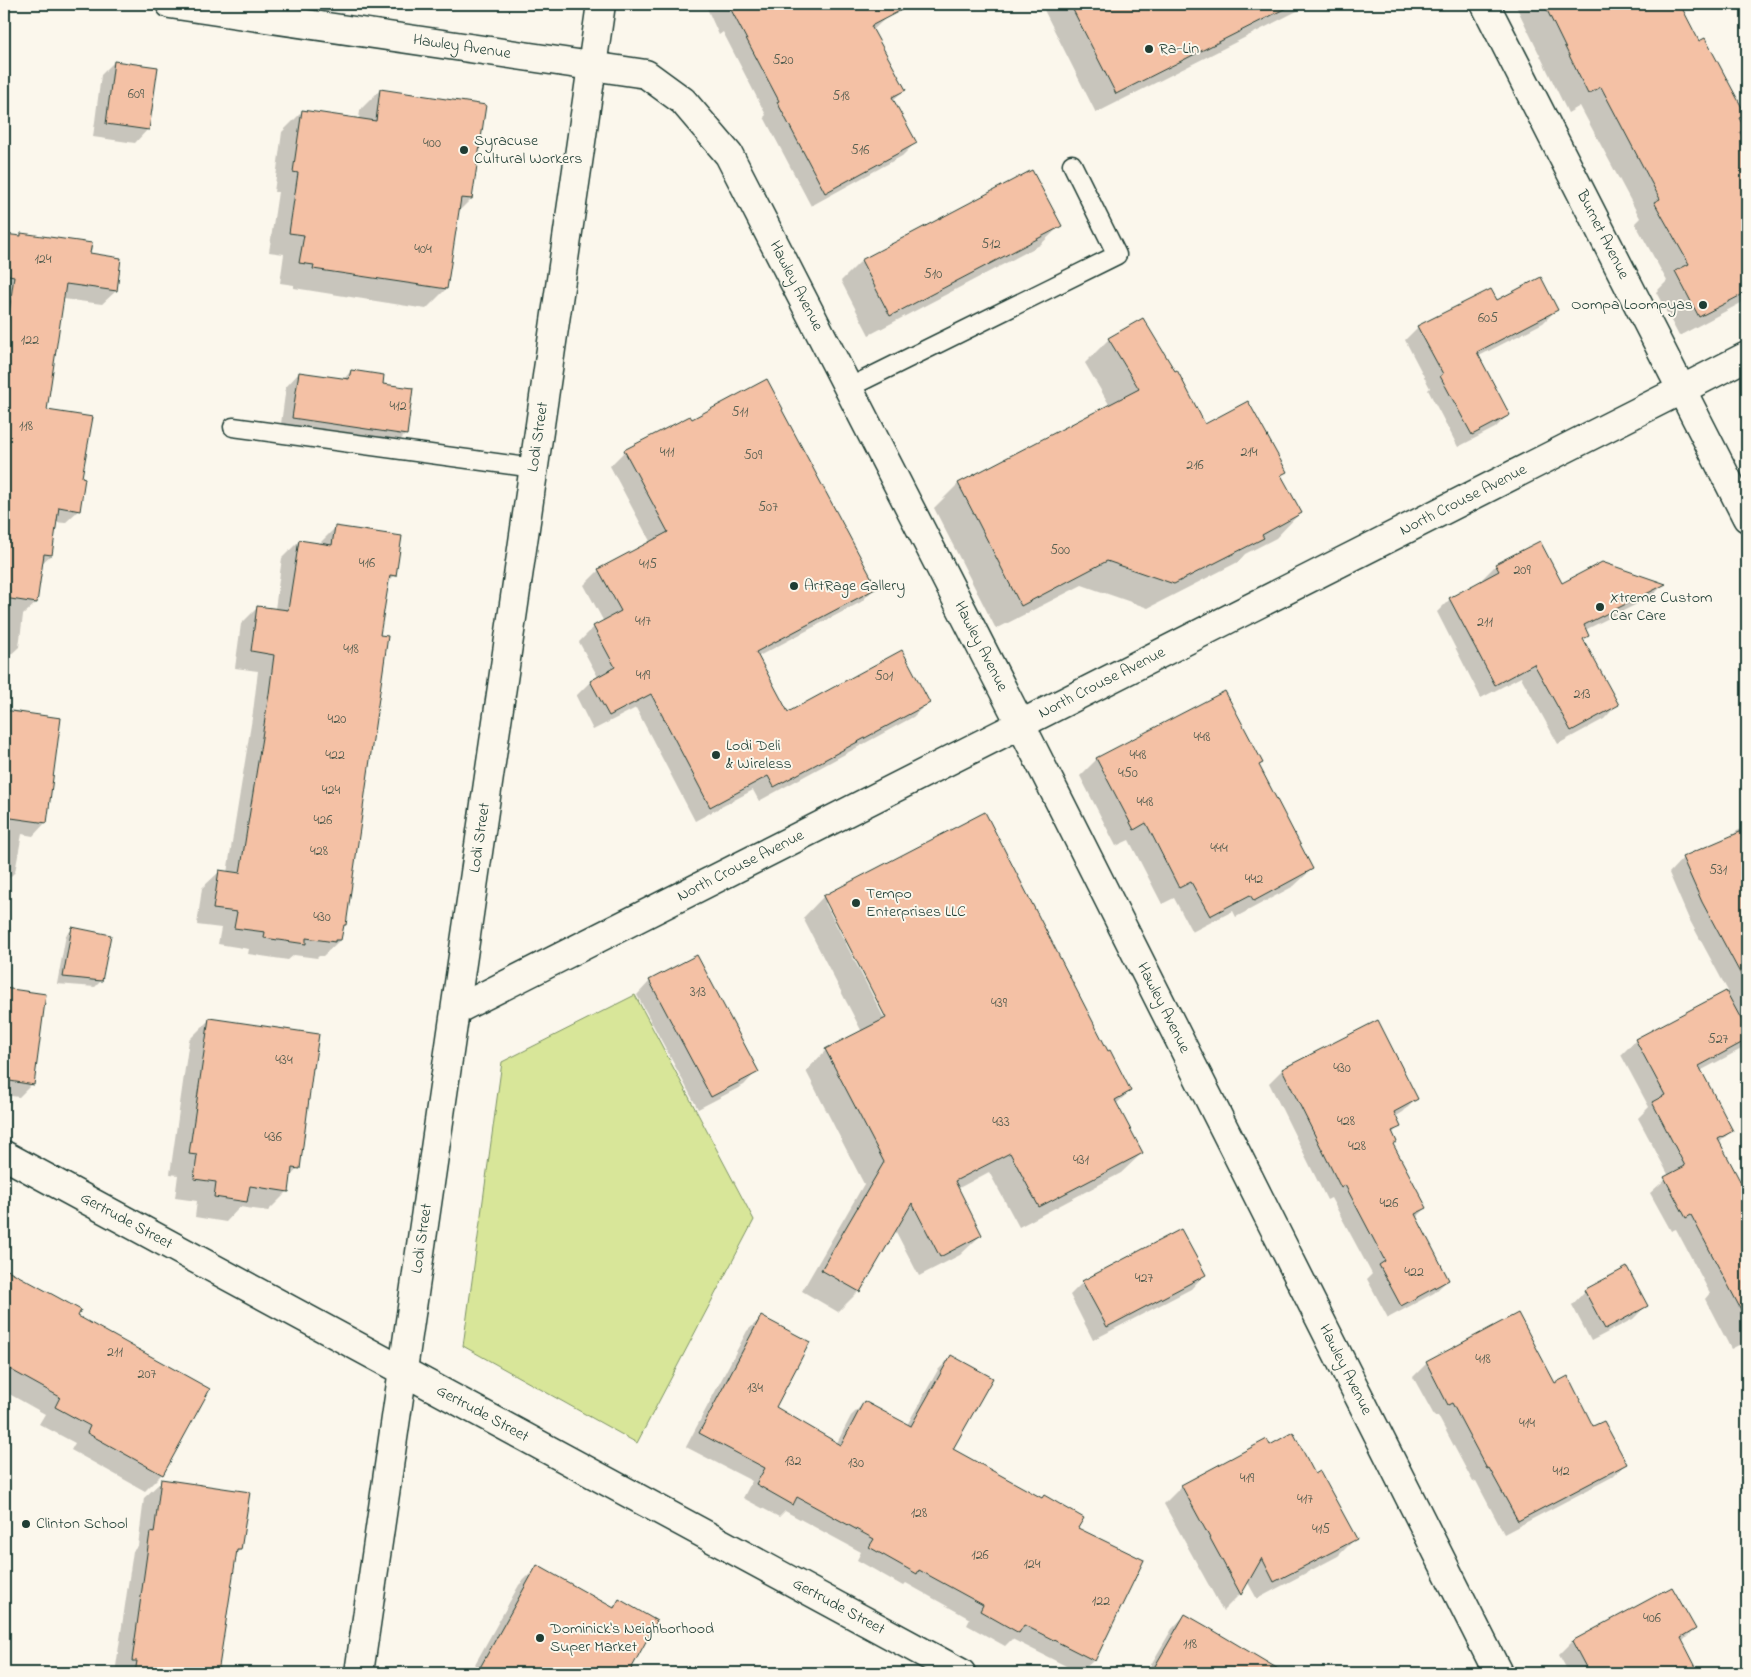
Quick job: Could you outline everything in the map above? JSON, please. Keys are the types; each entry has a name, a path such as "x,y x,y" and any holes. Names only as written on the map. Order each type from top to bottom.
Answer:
{"street":[{"name":"Hawley Avenue","path":"170,4 646,74 683,102 729,155 1021,725 1498,1673"},
{"name":"Lodi Street","path":"359,1673 601,4"},
{"name":"Burnet Avenue","path":"1485,4 1747,518"},
{"name":"North Crouse Avenue","path":"456,1010 1747,356"},
{"name":"Gertrude Street","path":"4,1154 961,1673"}],"lane":[{"path":"848,388 1117,256 1072,164"},
{"path":"233,427 534,468"}],"green space":[{"path":"635,995 754,1220 637,1443 463,1346 502,1062"}],"building":[{"path":"728,4 913,4 871,26 906,90 892,97 917,143 825,193"},
{"name":"Ra-Lin","path":"1070,4 1294,4 1116,94"},
{"path":"1544,4 1680,4 1699,41 1705,38 1746,115 1739,118 1745,129 1740,132 1747,145 1747,292 1699,317 1675,271 1689,264 1654,202 1660,199 1601,87 1588,94"},
{"path":"114,61 158,67 149,130 106,124"},
{"path":"380,89 486,105 472,199 461,198 447,289 313,269 314,265 299,263 304,235 289,233 298,173 293,172 302,110 376,121"},
{"path":"1032,170 1062,226 890,316 861,260"},
{"path":"21,233 92,243 90,253 121,258 117,291 66,284 47,410 93,417 82,477 85,478 80,511 59,507 52,555 44,554 37,603 4,598 4,349 14,276 4,274 4,234 21,236"},
{"path":"1541,277 1558,310 1477,352 1510,415 1472,435 1440,376 1443,374 1417,326 1491,289 1497,300"},
{"path":"1143,318 1175,371 1177,370 1205,424 1248,401 1287,472 1281,475 1302,513 1262,535 1264,538 1174,584 1107,561 1021,606 958,483 1139,389 1108,338"},
{"path":"351,370 384,375 383,384 413,388 407,435 292,418 299,372 349,379"},
{"path":"767,379 877,588 756,652 788,712 902,650 930,703 774,787 768,776 710,807 651,694 609,716 590,681 615,667 593,626 621,611 598,569 668,532 624,450 690,416 692,419"},
{"path":"335,526 402,536 396,576 390,575 380,635 388,636 346,925 344,925 341,940 335,940 335,942 306,938 306,944 264,938 265,932 234,928 237,912 213,909 219,870 240,873 269,694 274,655 251,651 257,606 288,610 299,540 332,545"},
{"path":"1540,541 1562,583 1602,562 1666,584 1584,625 1589,636 1583,639 1619,705 1571,731 1534,664 1495,685 1449,598 1499,571 1495,564"},
{"path":"1225,691 1263,763 1259,765 1313,869 1254,901 1250,895 1210,916 1191,882 1179,888 1146,823 1134,830 1096,758"},
{"path":"4,710 61,718 47,823 4,817"},
{"path":"985,812 1108,1051 1110,1050 1131,1091 1115,1100 1143,1153 1039,1207 1010,1153 955,1181 982,1235 940,1257 912,1203 860,1292 821,1270 884,1162 825,1049 886,1018 823,896"},
{"path":"1747,829 1747,986 1702,902 1682,857"},
{"path":"72,927 111,935 102,981 63,977"},
{"path":"697,955 759,1072 711,1097 649,980"},
{"path":"4,988 46,994 34,1085 4,1080"},
{"path":"1726,991 1747,1030 1747,1040 1699,1066 1733,1131 1718,1139 1747,1194 1747,1321 1691,1215 1686,1218 1664,1177 1685,1166 1652,1102 1665,1095 1635,1039"},
{"path":"209,1018 319,1034 300,1169 292,1168 289,1192 250,1186 247,1202 214,1197 216,1182 194,1179 197,1155 189,1154"},
{"path":"1378,1020 1418,1099 1394,1112 1401,1127 1392,1131 1397,1142 1393,1144 1427,1208 1415,1214 1449,1280 1401,1306 1379,1265 1385,1261 1345,1185 1341,1188 1282,1069"},
{"path":"1181,1229 1206,1275 1107,1327 1082,1281"},
{"path":"1627,1267 1648,1306 1605,1329 1584,1290"},
{"path":"4,1268 81,1310 78,1316 210,1389 163,1475 87,1433 90,1426 55,1407 60,1397 4,1366"},
{"path":"1518,1313 1555,1383 1568,1376 1593,1426 1604,1421 1627,1464 1518,1521 1489,1468 1487,1469 1452,1403 1448,1405 1426,1362"},
{"path":"761,1316 810,1342 776,1407 841,1445 864,1401 911,1426 951,1355 993,1378 953,1449 1042,1498 1044,1495 1084,1518 1078,1528 1144,1560 1095,1661 1024,1625 1019,1633 980,1611 983,1605 919,1570 917,1574 869,1547 874,1539 797,1497 793,1505 756,1484 765,1468 699,1433"},
{"path":"1293,1432 1315,1474 1320,1471 1357,1539 1274,1582 1262,1558 1241,1595 1181,1485 1267,1439 1270,1445"},
{"path":"161,1479 250,1492 241,1550 237,1550 218,1673 135,1673 137,1661 132,1661 150,1532 154,1533"},
{"name":"Dominick's Neighborhood Super Market","path":"537,1565 614,1608 619,1599 657,1621 629,1673 477,1673"},
{"path":"1672,1587 1696,1629 1681,1638 1699,1673 1589,1673 1572,1641"},
{"path":"1185,1614 1206,1626 1285,1673 1151,1673"}],"place":[{"name":"Ra-Lin","path":"1149,49"},
{"name":"Syracuse Cultural Workers","path":"464,150"},
{"name":"Oompa Loompyas","path":"1703,305"},
{"name":"ArtRage Gallery","path":"794,586"},
{"name":"Xtreme Custom Car Care","path":"1600,607"},
{"name":"Lodi Deli & Wireless","path":"716,755"},
{"name":"Tempo Enterprises LLC","path":"856,903"},
{"name":"Clinton School","path":"26,1524"},
{"name":"Dominick's Neighborhood Super Market","path":"540,1638"}]}
